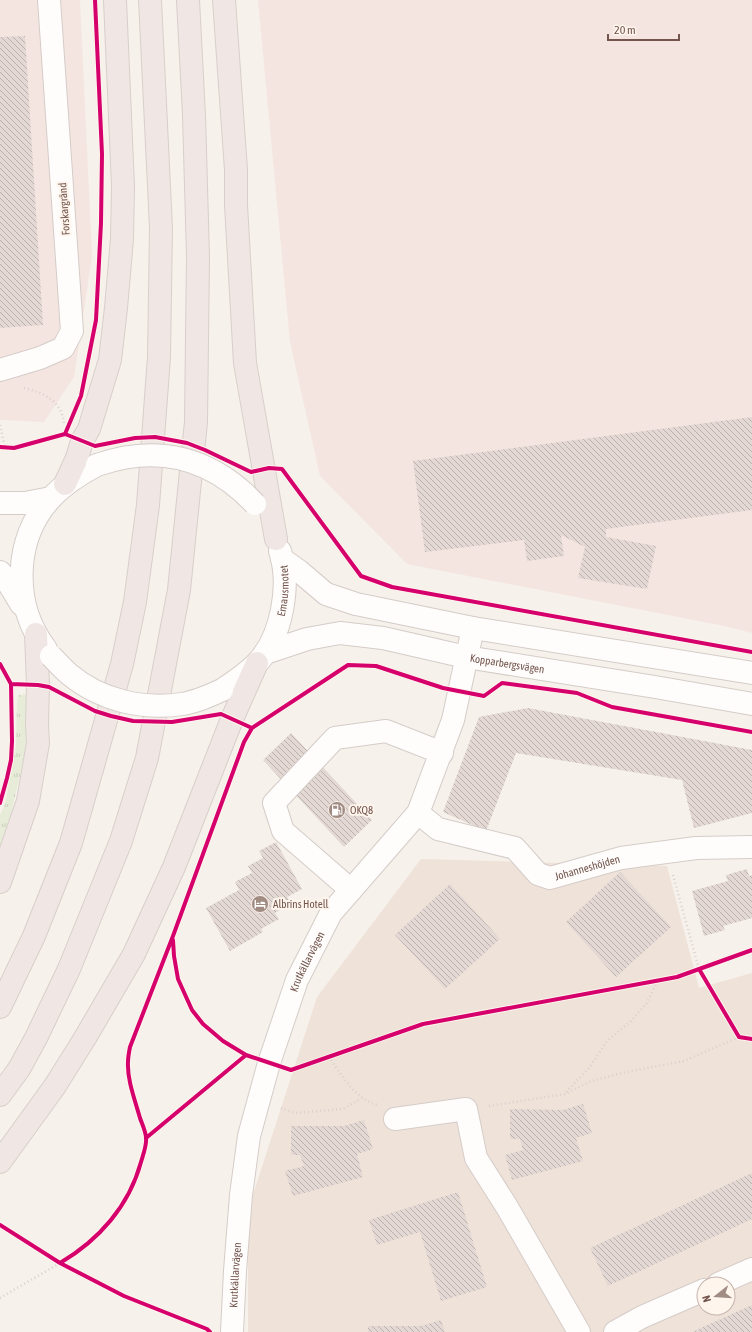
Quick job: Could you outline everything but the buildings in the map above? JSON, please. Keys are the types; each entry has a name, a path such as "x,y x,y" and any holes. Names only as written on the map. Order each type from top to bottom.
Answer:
{"highway":[{"path":"58,491 77,458 74,438 89,430 110,360 122,238 123,186 115,0"},
{"path":"0,1007 34,936 71,843 122,664 135,602 148,505 159,357 160,214 150,0"},
{"path":"0,1095 19,1069 36,1038 69,969 121,841 146,758 179,590 196,422 198,257 194,115 188,0"},
{"path":"224,0 236,170 236,205 245,363 279,549"},
{"path":"0,882 28,801 38,743 38,685 32,626"},
{"path":"0,1162 55,1086 134,954 174,867 232,719 261,658"}],"street":[{"name":"Forskargränd","path":"0,370 40,358 63,348 72,331 49,0"},
{"name":"Emausmotet","path":"137,455 161,455 197,463 223,476 243,492 255,504 265,518 279,549 285,582 285,593 280,618 261,658 238,680 222,690 205,698 182,704 157,706 134,704 110,698 89,688 69,674 51,656 32,626 24,601 22,585 23,554 33,525 58,491 76,476 97,465 114,459 137,455"},
{"path":"0,503 25,503 58,491"},
{"path":"279,549 299,571 326,594 356,604 473,628 752,673"},
{"path":"0,572 4,576 32,626"},
{"name":"Krutkällarvägen","path":"232,1332 241,1195 249,1136 269,1063 297,980 331,913 418,813 442,753 453,720 473,628"},
{"name":"Kopparbergsvägen","path":"261,658 307,639 340,633 383,638 466,657 752,704"},
{"path":"351,890 283,831 274,803 335,738 386,732 442,753"},
{"name":"Johanneshöjden","path":"418,813 438,829 515,848 538,874 550,878 621,858 696,848 752,847"},
{"path":"395,1119 466,1109 476,1158 508,1207 578,1332"},
{"path":"736,1276 752,1269"},
{"path":"615,1332 642,1317 696,1293"}],"path":[{"path":"20,386 35,390 53,399 74,438"},
{"path":"0,426 5,447"},
{"path":"667,852 699,969 703,976"},
{"path":"692,972 706,966"},
{"path":"650,982 664,979"},
{"path":"565,1094 589,1068 607,1041 631,1021 648,1003 658,980"},
{"path":"735,1031 739,1037"},
{"path":"466,1109 565,1094 591,1081 626,1072 684,1061 739,1037 746,1038"},
{"path":"323,1059 336,1054"},
{"path":"329,1057 348,1083 362,1098 370,1103 378,1105 395,1119"},
{"path":"278,1108 295,1113 343,1109 362,1098"},
{"path":"54,1259 66,1266"},
{"path":"0,1298 66,1259"}],"shaded area":[{"path":"0,0 80,0 92,256 74,377 44,422 0,420"},
{"path":"258,0 752,0 752,633 724,626 407,564 320,476 290,342"},
{"path":"421,859 667,866 699,988 752,973 752,1332 248,1332 248,1210 317,997"}],"green space":[{"path":"28,694 25,752 12,810 0,851 0,815 5,804 16,747 17,701 19,695"}],"cycle path":[{"path":"65,434 81,396 96,320 101,223 102,154 95,0"},
{"path":"0,447 14,448 65,434 95,446 135,438 155,437 187,443 251,472 269,468 282,469 361,576 392,587 752,652"},
{"path":"0,664 11,684 12,741 11,760 0,803"},
{"path":"60,1263 100,1233 120,1207 136,1178 145,1150 146,1141 130,1083 128,1069 130,1047 173,936 244,742 252,728 348,665 376,666 443,688 484,696 502,683 577,693 612,707 752,732"},
{"path":"11,684 49,687 95,711 133,721 172,722 221,714 252,728"},
{"path":"173,940 178,979 192,1010 203,1024 223,1041 246,1055 291,1070 423,1024 677,977 752,950"},
{"path":"699,969 739,1037 752,1039"},
{"path":"146,1138 246,1055"},
{"path":"0,1225 60,1263 124,1296 207,1329 210,1332"}],"place":[{"name":"OKQ8","path":"337,810"},
{"name":"Albrins Hotell","path":"260,904"}]}
